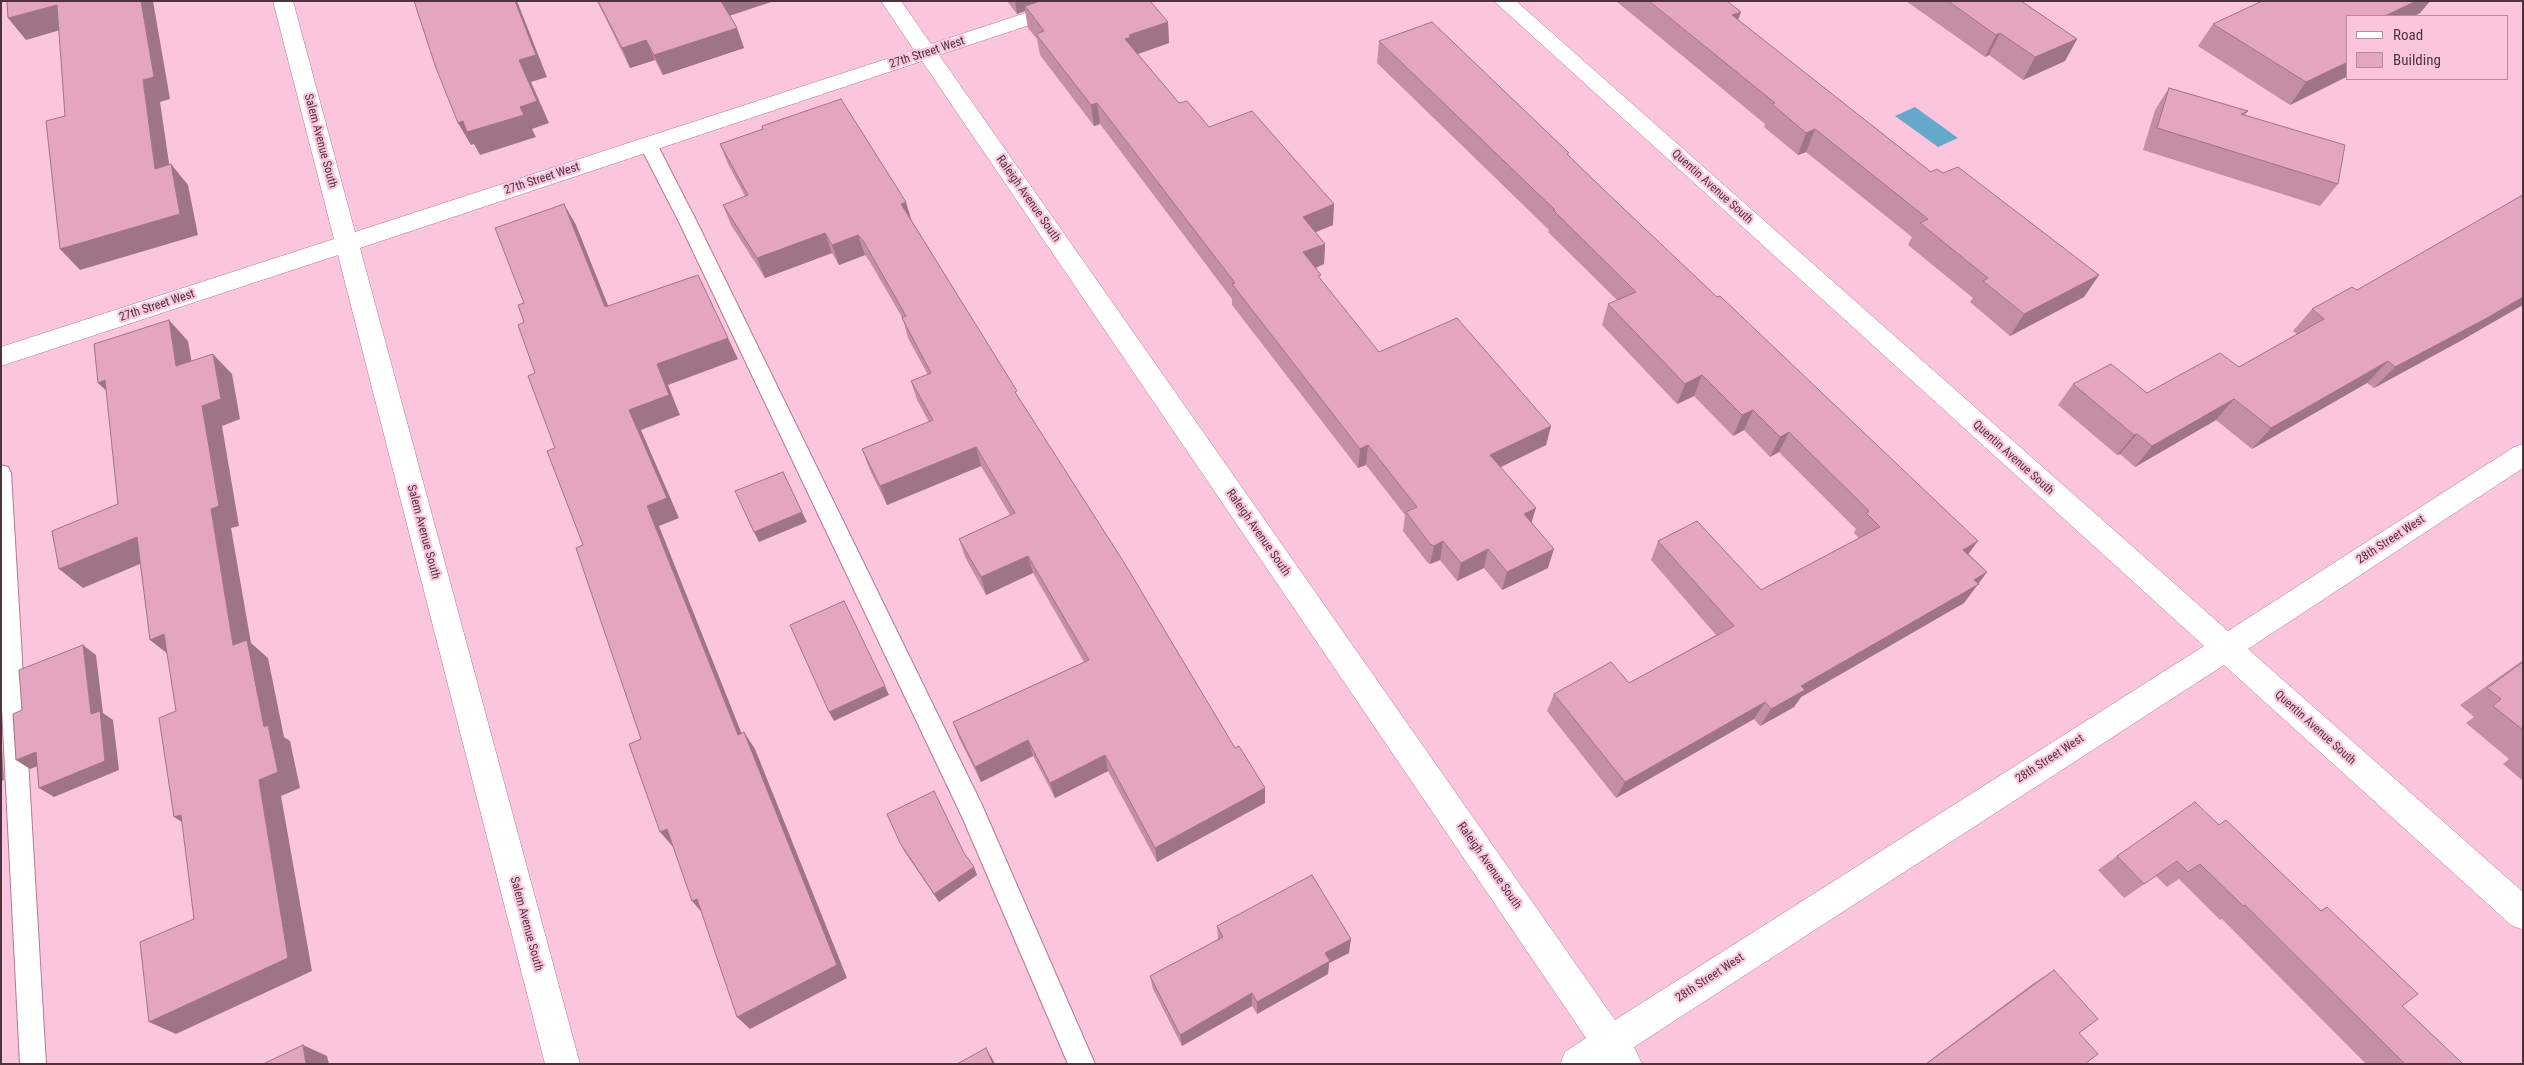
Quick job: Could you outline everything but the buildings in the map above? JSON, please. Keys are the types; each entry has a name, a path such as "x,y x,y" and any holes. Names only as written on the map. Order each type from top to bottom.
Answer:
{"street":[{"name":"Salem Avenue South","path":"283,1 563,1064"},
{"name":"Raleigh Avenue South","path":"892,1 1618,1053"},
{"name":"27th Street West","path":"1,357 1083,1"},
{"name":"Quentin Avenue South","path":"1504,1 2523,914"},
{"name":"28th Street West","path":"1577,1064 1618,1053 2225,648 2523,454"}],"lane":[{"path":"648,144 688,222 973,814 1082,1064"},
{"path":"1,473 33,1064"}],"water":[{"path":"1915,107 1958,138 1938,147 1895,116"}]}
